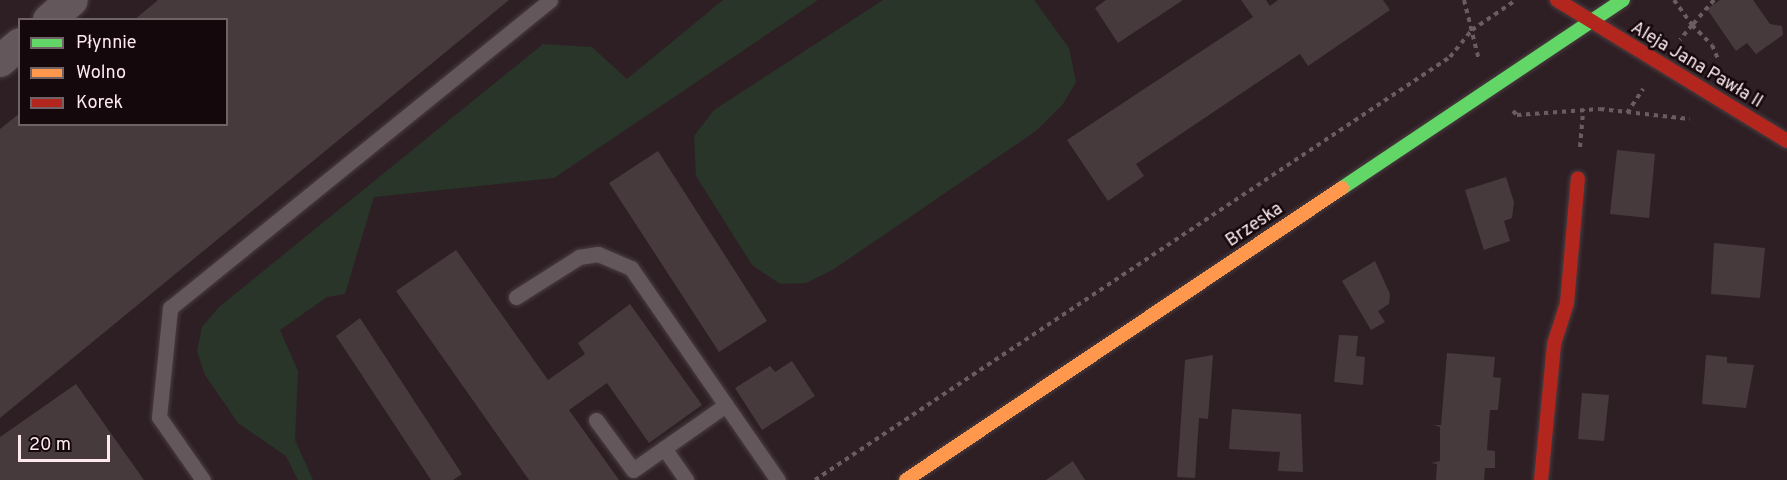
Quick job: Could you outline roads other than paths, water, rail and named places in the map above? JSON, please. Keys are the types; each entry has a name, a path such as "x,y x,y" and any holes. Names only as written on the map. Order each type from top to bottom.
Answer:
{"street":[{"path":"51,18 72,0"},
{"name":"Aleja Jana Pawła II","path":"1557,0 1589,23 1787,141"},
{"name":"Brzeska","path":"906,480 1623,0"},
{"path":"0,61 18,46"},
{"path":"1541,480 1554,344 1567,303 1578,178"}],"lane":[{"path":"203,480 159,417 170,308 550,0"},
{"path":"516,297 579,257 598,254 617,258 645,286 778,480"},
{"path":"596,420 633,470 726,405"},
{"path":"664,448 686,480"}]}
